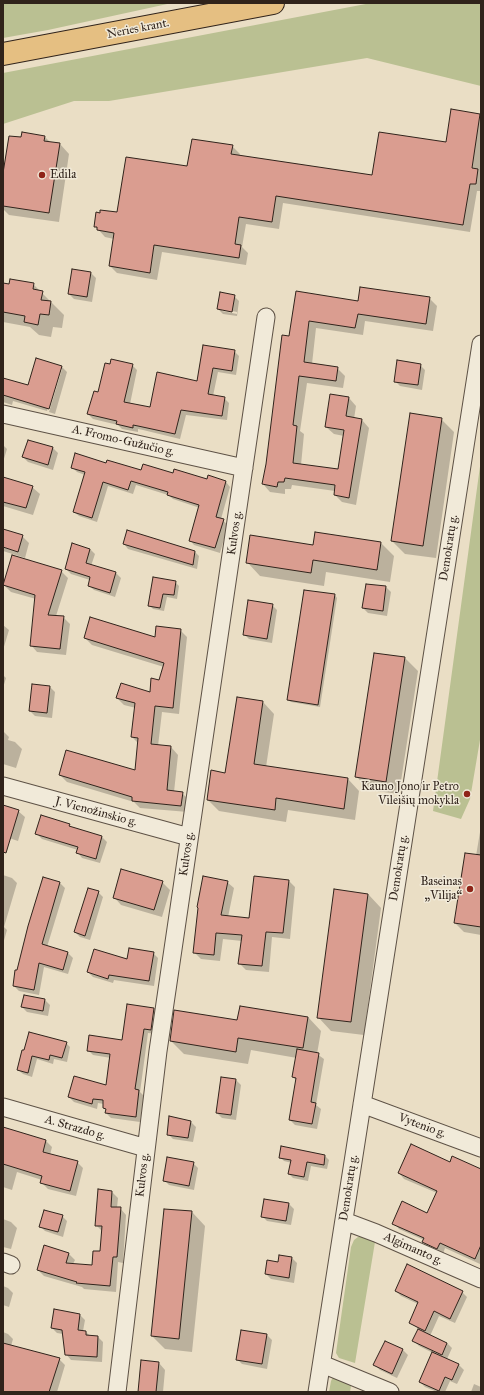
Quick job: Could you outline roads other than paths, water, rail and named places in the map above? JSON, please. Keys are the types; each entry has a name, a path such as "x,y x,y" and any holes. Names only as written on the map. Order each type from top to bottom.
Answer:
{"main road":[{"name":"Neries krant.","path":"3,54 273,3"}],"street":[{"name":"Kulvos g.","path":"117,1392 160,1043 266,317"},
{"name":"Demokratų g.","path":"318,1392 481,344"},
{"name":"A. Fromo-Gužučio g.","path":"3,414 244,468"},
{"name":"J. Vienožinskio g.","path":"3,786 189,837"},
{"name":"Vytenio g.","path":"362,1104 481,1148"},
{"name":"A. Strazdo g.","path":"3,1107 146,1148"},
{"name":"Algimanto g.","path":"344,1221 376,1233 481,1280"},
{"path":"322,1364 390,1392"}],"place":[{"name":"Edila","path":"42,175"},
{"name":"Kauno Jono ir Petro Vileišių mokykla","path":"467,794"},
{"name":"Baseinas „Vilija“","path":"470,889"}]}
